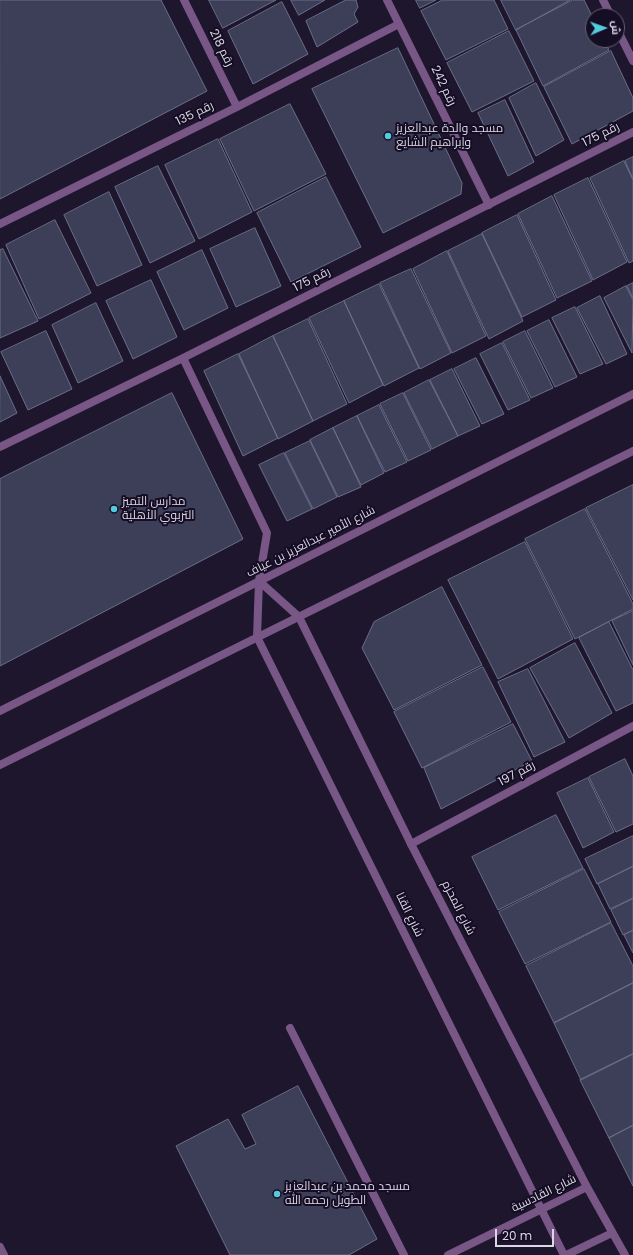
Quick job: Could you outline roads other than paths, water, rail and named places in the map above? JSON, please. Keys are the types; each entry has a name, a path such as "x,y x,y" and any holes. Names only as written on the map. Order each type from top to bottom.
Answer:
{"street":[{"name":"رقم 218","path":"184,0 237,107"},
{"name":"رقم 242","path":"387,0 489,205"},
{"name":"رقم 135","path":"0,224 237,107 400,24"},
{"path":"625,45 633,61"},
{"name":"رقم 175","path":"0,447 183,358 633,132"},
{"name":"شارع القنا","path":"183,358 267,533 259,581 257,637 565,1255"},
{"name":"شارع الأمير عبدالعزيز بن عياف","path":"0,711 633,394"},
{"path":"0,765 633,451"},
{"name":"شارع المحزم","path":"259,581 299,617 412,844 587,1187 625,1255"},
{"name":"رقم 197","path":"412,844 633,726"},
{"path":"290,1028 404,1255"},
{"name":"شارع القادسية","path":"448,1255 587,1187"},
{"path":"565,1255 612,1233"},
{"path":"0,1247 4,1255"}],"place":[{"name":"مسجد والدة عبدالعزيز وإبراهيم الشايع","path":"388,136"},
{"name":"مدارس التميز التربوي الأهلية","path":"114,509"},
{"name":"مسجد محمد بن عبدالعزيز الطويل رحمه الله","path":"277,1194"}]}
